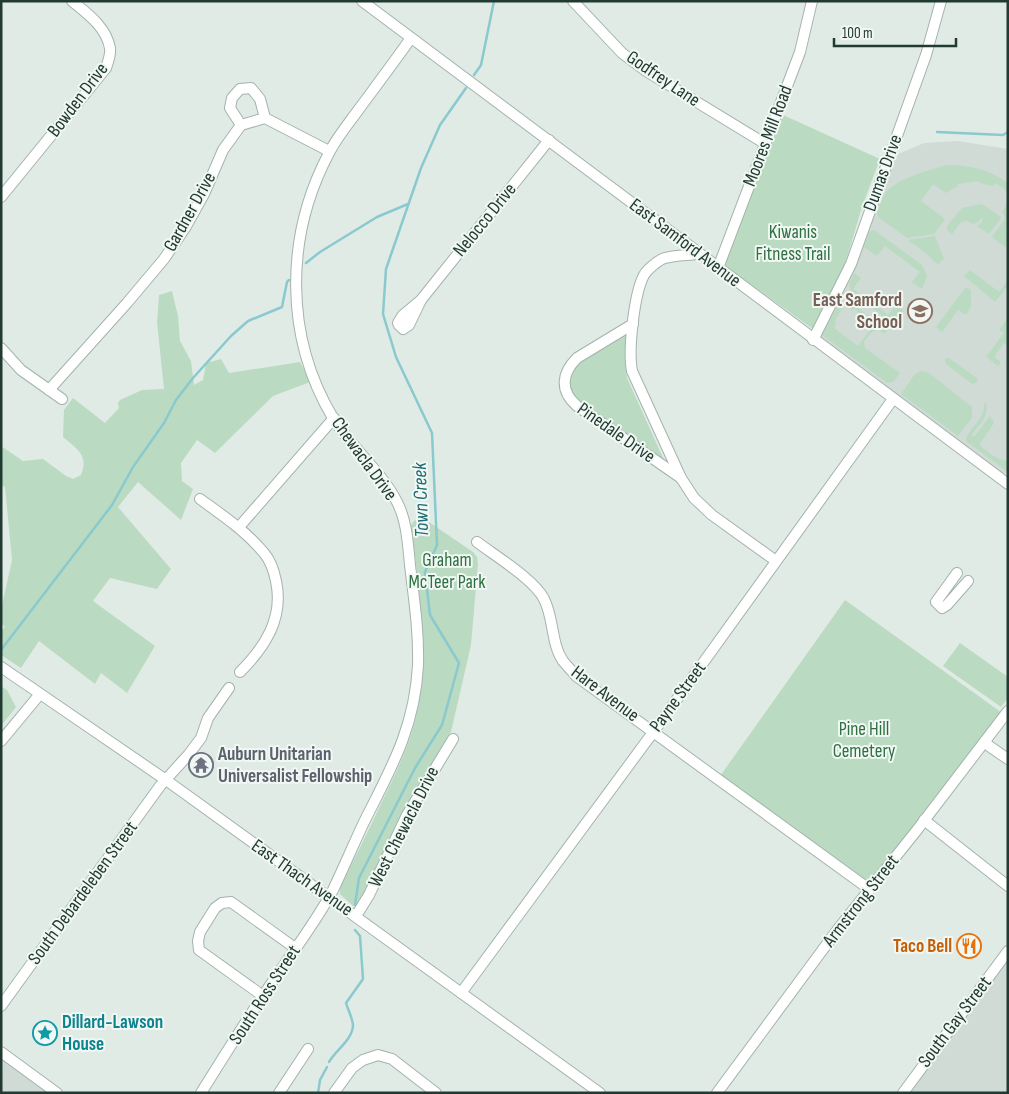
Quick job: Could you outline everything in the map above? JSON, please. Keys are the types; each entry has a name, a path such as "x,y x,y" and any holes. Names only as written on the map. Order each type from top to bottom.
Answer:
{"street":[{"name":"Bowden Drive","path":"1,197 106,68 111,50 104,30 72,1"},
{"name":"East Samford Avenue","path":"362,1 1008,484"},
{"name":"Godfrey Lane","path":"574,1 611,42 646,71 764,143"},
{"name":"Moores Mill Road","path":"718,268 800,52 812,1"},
{"name":"Dumas Drive","path":"813,340 851,264 926,55 941,1"},
{"name":"Chewacla Drive","path":"328,898 393,766 407,731 413,708 418,666 417,626 404,521 397,502 376,472 347,439 322,398 310,368 297,314 296,266 303,218 329,151 411,38"},
{"path":"265,118 260,99 251,88 240,89 232,98 230,108 241,125 265,118 329,151"},
{"name":"Gardner Drive","path":"49,390 164,259 186,228 204,194 223,150 241,125"},
{"name":"Nelocco Drive","path":"421,300 548,140"},
{"name":"Pinedale Drive","path":"700,254 664,258 646,273 638,293 633,324 630,361 632,371 681,478 694,498 712,515 776,562"},
{"name":"Pinedale Drive","path":"633,324 577,358 570,365 564,383 565,392 577,406 681,478"},
{"path":"1,348 21,370 62,399"},
{"name":"Payne Street","path":"461,993 654,731 893,399"},
{"path":"239,527 334,418"},
{"path":"200,499 239,527 266,555 274,572 278,591 278,611 272,630 254,657 240,672"},
{"name":"Hare Avenue","path":"477,542 531,582 544,597 551,614 559,652 563,661 576,676 869,889"},
{"path":"957,573 936,602 938,606 942,608 947,605 968,580"},
{"name":"East Thach Avenue","path":"1,667 166,780 600,1093"},
{"name":"South Debardeleben Street","path":"1,1006 166,780 201,738 208,718 229,688"},
{"path":"1,741 40,694"},
{"name":"Armstrong Street","path":"717,1093 869,889 1008,711"},
{"name":"West Chewacla Drive","path":"356,916 369,895 415,800 453,739"},
{"path":"985,741 1008,759"},
{"path":"924,820 1008,886"},
{"name":"South Ross Street","path":"201,1093 328,898"},
{"path":"263,996 199,950 198,940 200,932 215,908 222,902 231,902 295,948"},
{"name":"South Gay Street","path":"902,1093 1008,950"},
{"path":"279,1093 308,1049"},
{"path":"1,1052 58,1093"},
{"path":"334,1093 352,1068 363,1060 378,1055 392,1059 436,1093"}],"shaded area":[{"name":"East Samford School","path":"958,141 1008,149 1008,473 1003,473 818,336 846,285 861,252 880,188 898,154 924,143"},
{"path":"1008,951 1008,1093 903,1093"},
{"path":"1,1053 51,1093 1,1093"}],"green space":[{"name":"Kiwanis Fitness Trail","path":"781,114 880,159 862,207 845,264 813,329 724,265"},
{"path":"948,165 972,167 994,175 1008,183 1008,192 996,183 993,186 980,183 979,181 958,184 958,186 946,193 933,184 921,201 945,219 934,234 907,238 878,217 877,213 883,197 889,189 913,175"},
{"path":"1008,202 1008,249 992,237 1005,219 1002,212"},
{"path":"982,204 1001,218 989,234 977,226 983,219 981,218 973,224 967,221 961,222 952,234 947,230 947,226 962,208"},
{"path":"874,230 922,265 927,276 922,289 912,282 920,272 885,246 877,256 864,247 869,232"},
{"path":"935,236 944,259 938,264 908,240"},
{"path":"970,270 999,292 1007,282 1008,286 995,302 964,276"},
{"path":"854,273 861,278 853,289 888,315 896,305 904,311 892,319 883,316 852,293 849,285"},
{"path":"966,287 971,290 971,306 966,315 958,310 942,332 936,327"},
{"path":"172,291 178,316 180,341 191,361 194,385 203,380 206,363 221,359 229,373 300,362 310,382 273,396 215,453 197,440 181,463 182,481 193,489 181,520 138,482 118,507 171,569 157,589 110,578 93,601 155,646 127,693 101,673 95,684 39,641 21,668 1,655 1,631 5,627 1,623 1,610 12,560 5,487 1,485 1,446 23,461 43,459 73,479 81,475 84,462 83,457 63,437 64,410 73,398 105,423 119,408 118,403 120,400 142,390 164,389 157,322 159,295"},
{"path":"844,304 835,321 834,328 858,346 874,325 855,309 851,311 852,304 888,328 885,334 872,319 884,334 879,330 873,331 864,341 865,348 900,373 892,382 886,382 822,335 838,305"},
{"path":"1008,318 1008,346 1004,343 994,357 1001,362 998,366 986,357 1004,333 999,330"},
{"path":"630,330 625,361 627,378 664,460 580,401 571,387 570,374 576,365 590,354"},
{"path":"946,358 949,358 978,379 976,383 972,384 946,364"},
{"path":"922,371 929,373 972,407 972,418 958,436 901,394 915,374"},
{"path":"984,403 986,403 987,408 985,416 972,435 974,437 990,416 994,423 979,445 997,458 1008,460 1008,472 966,441 967,436 980,419"},
{"name":"Graham McTeer Park","path":"417,519 429,522 473,552 477,557 471,645 451,732 360,903 353,906 340,894 340,888 404,755 417,714 421,679 422,635 411,526"},
{"name":"Pine Hill Cemetery","path":"845,600 1005,715 869,889 718,779"},
{"path":"960,643 1008,677 1008,698 1001,707 943,666"},
{"path":"1,686 7,690 16,707 1,726"}],"waterway":[{"name":"Town Creek","path":"474,75 481,65 494,1"},
{"name":"Town Creek","path":"355,905 359,878 415,768 442,725 459,663 430,615 425,572 437,545 432,433 396,357 383,314 386,269 421,168 440,125 466,88"},
{"path":"937,132 1003,135 1008,132"},
{"path":"306,263 320,252 377,217 408,204"},
{"path":"1,650 112,505 133,467 164,423 176,400 193,378 231,336 248,321 282,307 289,280"},
{"name":"Town Creek","path":"329,1062 350,1036 353,1026 346,1003 363,979 360,936 355,930"},
{"name":"Town Creek","path":"318,1093 320,1080 327,1067"}],"place":[{"name":"East Samford School","path":"920,311"},
{"name":"Auburn Unitarian Universalist Fellowship","path":"201,765"},
{"name":"Taco Bell","path":"969,946"},
{"name":"Dillard-Lawson House","path":"45,1033"}]}
